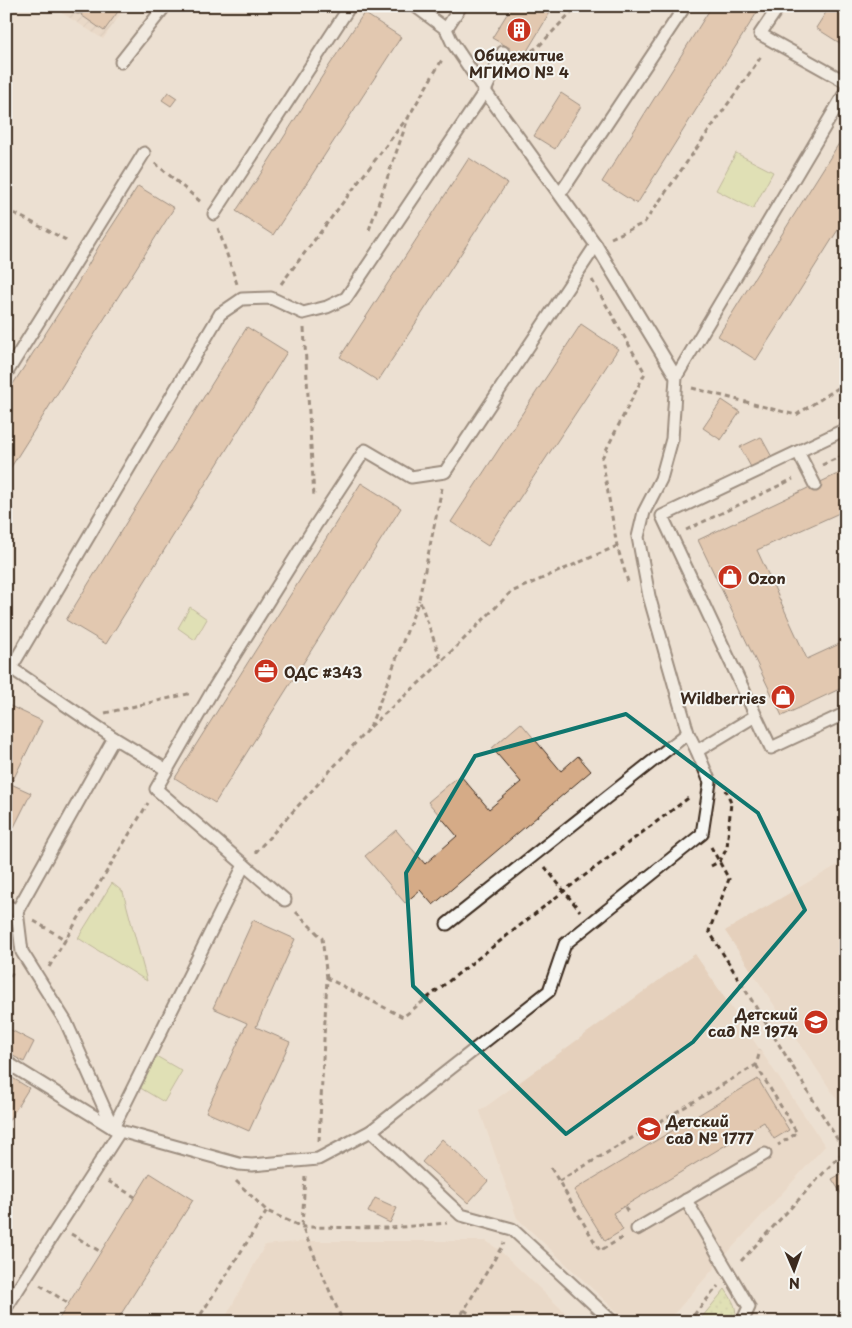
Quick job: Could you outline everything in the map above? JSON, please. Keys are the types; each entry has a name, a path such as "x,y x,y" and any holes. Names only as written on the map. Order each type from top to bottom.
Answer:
{"lane":[{"path":"121,62 164,6"},
{"path":"214,214 350,6"},
{"path":"415,6 446,29 452,42 485,91 596,245 676,380"},
{"path":"446,29 461,6"},
{"path":"558,192 564,188 685,6"},
{"path":"779,6 760,34 846,82"},
{"path":"167,770 114,738 8,667 220,314 242,299 271,298 303,313 327,307 346,298 485,91 503,52"},
{"path":"6,1062 117,1129 239,1164 252,1165 318,1159 370,1131 549,991 565,944 702,834 710,782 688,733 649,596 638,537 644,512 661,479 672,439 676,380 846,90"},
{"path":"6,374 144,153"},
{"path":"285,900 156,789 214,688 315,526 365,450 411,478 445,472 596,245"},
{"path":"846,429 662,516 771,748 846,713"},
{"path":"798,452 815,485"},
{"path":"697,751 755,716"},
{"path":"447,924 688,733"},
{"path":"114,738 11,908 22,952 66,1022 117,1129"},
{"path":"6,1308 93,1173 117,1129 244,865"},
{"path":"370,1131 461,1215 512,1229 613,1322"},
{"path":"637,1229 765,1154"},
{"path":"686,1200 749,1307 742,1322"}],"path":[{"path":"490,80 539,46 577,6"},
{"path":"596,245 644,223 772,41"},
{"path":"271,298 409,116 452,42"},
{"path":"368,234 409,116"},
{"path":"6,209 84,250"},
{"path":"582,265 645,374 602,458 617,546 628,584"},
{"path":"303,313 314,497"},
{"path":"676,380 796,415 846,382"},
{"path":"684,531 846,454"},
{"path":"370,727 419,599 445,472"},
{"path":"244,865 370,727 442,662 511,592 617,546"},
{"path":"419,599 442,662"},
{"path":"84,718 214,688"},
{"path":"327,978 402,1017 564,891 710,782"},
{"path":"49,967 156,789"},
{"path":"688,1322 729,1273 845,1150 709,931 729,879 720,861 702,834"},
{"path":"535,855 590,923"},
{"path":"285,900 322,938 327,978 318,1159"},
{"path":"11,908 66,940"},
{"path":"559,1181 756,1065 760,1051"},
{"path":"756,1065 797,1133 765,1154"},
{"path":"306,1160 302,1227 343,1322"},
{"path":"552,1168 600,1251 637,1229"},
{"path":"93,1173 136,1196"},
{"path":"231,1176 267,1211 302,1227 390,1228 448,1223"},
{"path":"196,1322 267,1211"},
{"path":"59,1226 101,1252"},
{"path":"456,1322 512,1229"},
{"path":"26,1277 68,1304"},
{"path":"464,1310 482,1322"}],"highlighted area":[{"path":"626,714 758,813 805,910 693,1042 566,1134 413,986 406,873 475,756"}],"shaded area":[{"path":"51,6 126,6 103,39"},
{"name":"Детский сад № 1974","path":"846,860 846,1113 725,931"},
{"name":"Детский сад № 1777","path":"695,954 825,1146 667,1322 628,1322 517,1218 480,1111"},
{"path":"308,1241 486,1241 499,1250 575,1322 223,1322 265,1245"}],"green space":[{"path":"736,153 773,172 753,209 716,190"},
{"path":"190,607 207,619 195,640 178,628"},
{"path":"112,883 123,892 147,981 78,938"},
{"path":"156,1056 182,1071 164,1102 137,1086"},
{"path":"725,1289 735,1308 734,1322 698,1322"}],"building":[{"path":"87,6 122,6 104,31 81,15"},
{"name":"Общежитие МГИМО № 4","path":"512,6 554,6 524,56 492,38"},
{"path":"712,6 761,6 637,204 602,182"},
{"path":"830,6 846,6 846,47 816,28"},
{"path":"364,13 401,37 273,235 236,211"},
{"path":"168,92 177,98 171,106 162,100"},
{"path":"561,93 581,106 555,149 534,136"},
{"path":"843,137 846,138 846,217 756,360 718,336"},
{"path":"469,158 507,183 378,381 340,357"},
{"path":"138,186 174,208 6,475 6,395"},
{"path":"581,324 618,349 488,546 451,522"},
{"path":"247,327 287,352 106,644 66,620"},
{"path":"722,400 740,412 721,440 703,428"},
{"path":"761,437 773,459 752,469 740,447"},
{"path":"846,470 846,510 757,550 807,659 846,641 846,686 782,716 698,540"},
{"path":"361,483 401,508 215,803 175,778"},
{"path":"6,704 42,721 11,784 31,793 6,843"},
{"path":"521,723 561,771 578,756 591,771 433,905 420,890 405,903 365,856 396,830 425,864 457,836 428,802 460,775 489,809 521,782 492,748"},
{"path":"253,920 295,939 256,1027 290,1042 249,1131 206,1112 247,1023 213,1008"},
{"path":"11,1030 34,1042 24,1062 6,1052 6,1038"},
{"path":"6,1074 29,1088 6,1125"},
{"path":"758,1079 789,1130 774,1139 764,1122 613,1213 623,1230 605,1241 574,1190"},
{"path":"442,1139 488,1181 468,1203 422,1162"},
{"path":"846,1171 846,1201 832,1179"},
{"path":"150,1173 193,1200 116,1322 57,1322"},
{"path":"375,1198 397,1208 390,1223 368,1212"}],"place":[{"name":"Общежитие МГИМО № 4","path":"519,30"},
{"name":"Ozon","path":"730,577"},
{"name":"ОДС #343","path":"266,671"},
{"name":"Wildberries","path":"783,697"},
{"name":"Детский сад № 1974","path":"816,1022"},
{"name":"Детский сад № 1777","path":"649,1129"}]}
